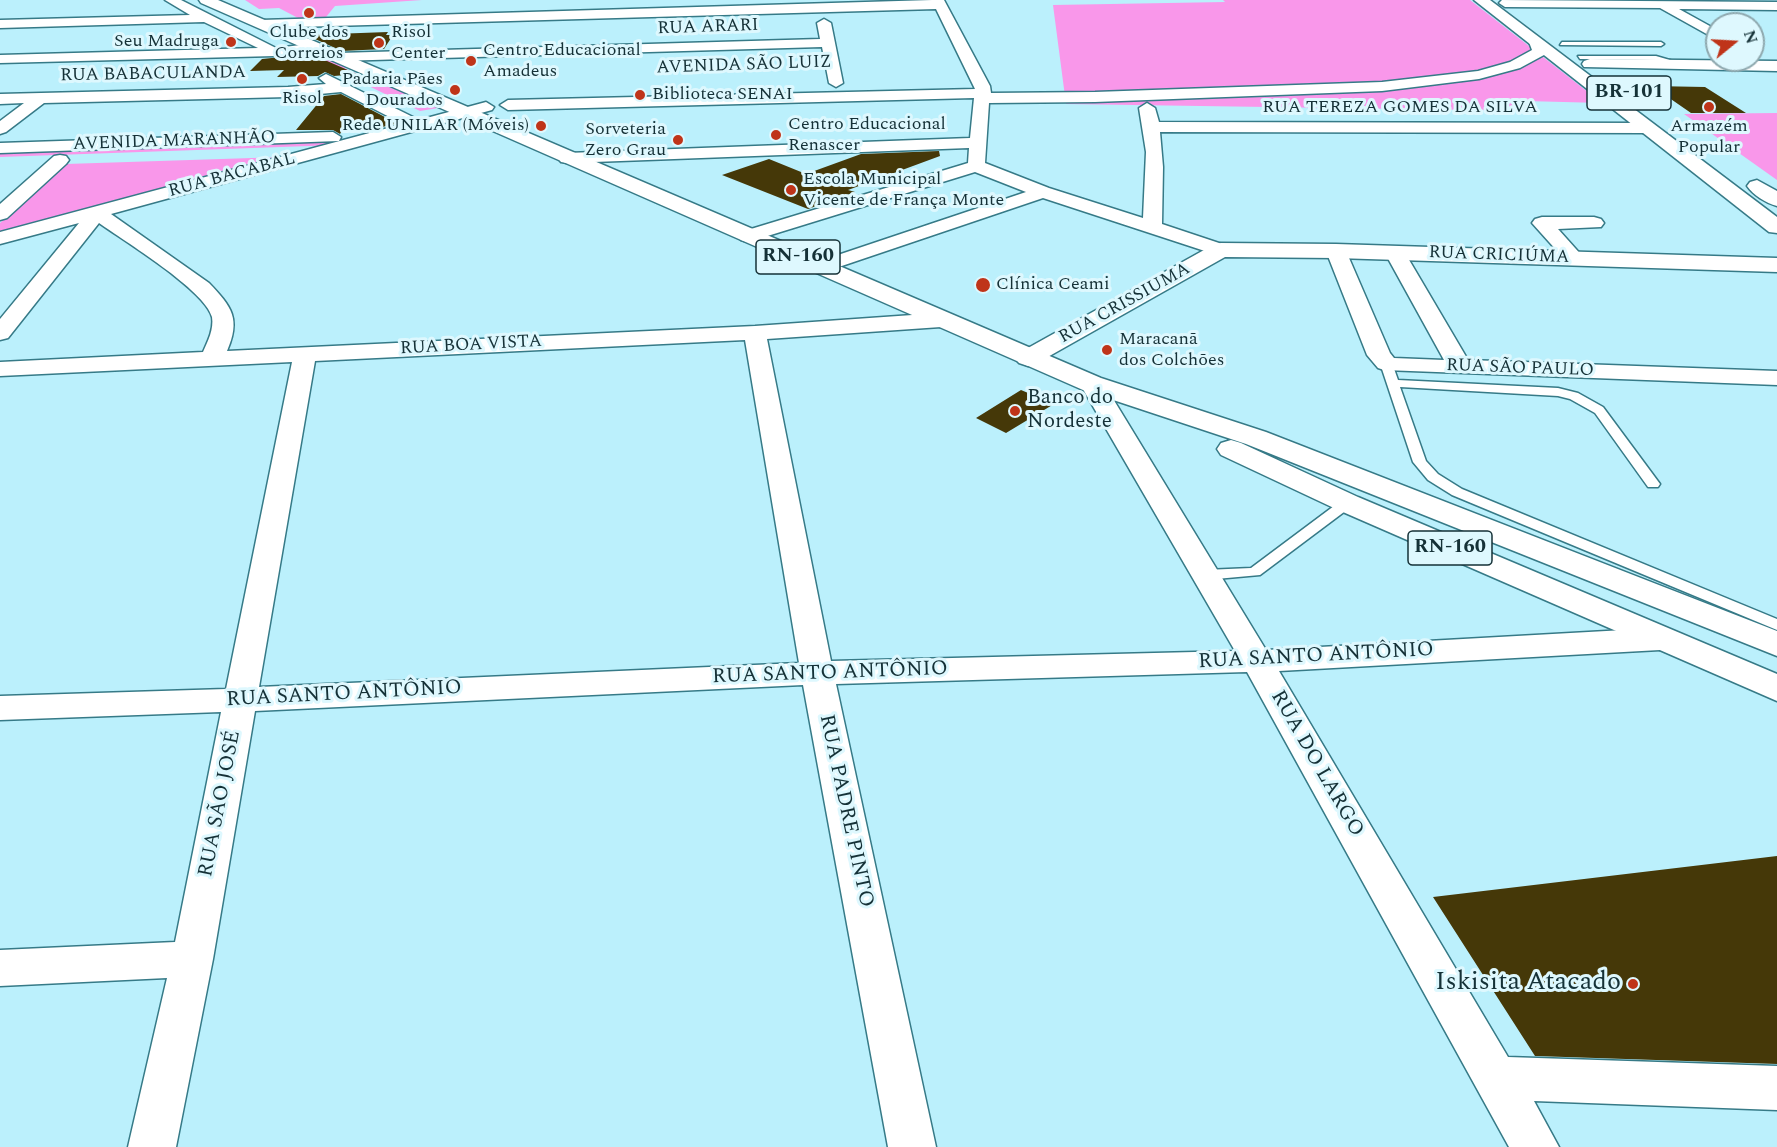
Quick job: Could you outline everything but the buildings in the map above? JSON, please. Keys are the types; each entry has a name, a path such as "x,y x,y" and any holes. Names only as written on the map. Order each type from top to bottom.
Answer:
{"main road":[{"name":"RN-160","path":"206,0 1028,358 1092,384 1256,438 1777,644"},
{"name":"BR-101","path":"1481,0 1777,227"},
{"name":"BR-101","path":"1503,1 1633,96"},
{"path":"1585,61 1777,66"},
{"path":"1777,200 1752,182 1777,211"},
{"path":"1722,184 1718,190 1777,234"},
{"name":"RUA CRICIÚMA","path":"1221,250 1336,251 1777,265"},
{"name":"RUA CRISSIUMA","path":"1028,358 1221,250"},
{"name":"RN-160","path":"1128,396 1270,469 1777,688"}],"street":[{"path":"171,0 294,62"},
{"path":"531,15 539,0"},
{"path":"1503,1 1659,2 1777,6"},
{"path":"1659,2 1705,29"},
{"path":"261,24 940,3 983,90 976,166"},
{"path":"821,8 836,83"},
{"path":"0,24 204,18 239,14"},
{"path":"983,90 1084,98 1395,85 1510,68 1524,63 1539,52 1536,42"},
{"name":"RUA ARARI","path":"338,57 827,43"},
{"path":"0,59 275,52 317,47"},
{"path":"314,72 416,125"},
{"name":"AVENIDA SÃO LUIZ","path":"508,99 836,83 983,90"},
{"name":"RUA BABACULANDA","path":"0,99 288,92 343,87"},
{"name":"AVENIDA SÃO LUIZ","path":"508,99 983,90"},
{"path":"0,129 42,97"},
{"path":"436,100 481,102 508,99"},
{"path":"464,112 481,102"},
{"path":"1147,107 1153,127 1156,151 1152,227"},
{"name":"RUA BACABAL","path":"0,238 464,112"},
{"name":"RUA TEREZA GOMES DA SILVA","path":"1153,127 1647,128"},
{"name":"AVENIDA MARANHÃO","path":"0,148 384,135"},
{"path":"567,158 977,143"},
{"name":"AVENIDA MARANHÃO","path":"0,162 328,150"},
{"path":"0,214 60,160"},
{"path":"748,236 976,166 1043,192 1221,250"},
{"path":"821,267 1043,192"},
{"path":"0,333 97,213 202,287 209,295 224,316 224,331 212,358"},
{"path":"1574,258 1542,223 1594,223"},
{"path":"1336,251 1379,355 1389,373"},
{"path":"1395,253 1459,366"},
{"name":"RUA BOA VISTA","path":"0,369 755,333 941,321"},
{"name":"RUA PADRE PINTO","path":"755,333 795,561 912,1147"},
{"name":"RUA SÃO JOSÉ","path":"152,1147 192,959 305,353"},
{"name":"RUA SÃO PAULO","path":"1389,373 1398,365 1777,378"},
{"name":"RUA DO LARGO","path":"1092,384 1257,661 1535,1147"},
{"name":"RUA SANTO ANTÔNIO","path":"0,708 240,700 817,673 1257,661 1660,639"},
{"path":"0,968 192,959"},
{"path":"1495,1077 1777,1088"}],"lane":[{"path":"1562,44 1661,44"},
{"path":"1653,484 1599,410 1574,396 1558,392 1389,373 1420,462 1433,477 1457,492 1777,625"},
{"path":"1205,575 1255,572 1347,503"}],"shaded area":[{"name":"Clube dos Correios","path":"245,0 422,0 335,6 326,17 298,18 279,8 259,9"},
{"path":"1223,0 1470,0 1602,103 1525,101 1537,111 1066,104 1053,5 1225,2"},
{"path":"314,52 337,59 346,69 444,107 420,111 303,54"},
{"path":"1777,113 1777,180 1684,114"},
{"path":"347,140 337,145 0,157 0,152"},
{"path":"283,157 0,234 0,223 66,164"}],"place":[{"name":"Clube dos Correios","path":"309,13"},
{"name":"Seu Madruga","path":"231,42"},
{"name":"Risol Center","path":"379,43"},
{"name":"Centro Educacional Amadeus","path":"471,61"},
{"name":"Risol","path":"302,79"},
{"name":"Padaria Pães Dourados","path":"455,90"},
{"name":"Biblioteca SENAI","path":"640,95"},
{"name":"Armazém Popular","path":"1709,107"},
{"name":"Rede UNILAR (Móveis)","path":"541,126"},
{"name":"Centro Educacional Renascer","path":"776,135"},
{"name":"Sorveteria Zero Grau","path":"678,140"},
{"name":"Escola Municipal Vicente de França Monte","path":"791,190"},
{"name":"Clínica Ceami","path":"983,285"},
{"name":"Maracanã dos Colchões","path":"1107,350"},
{"name":"Banco do Nordeste","path":"1015,411"},
{"name":"Iskisita Atacado","path":"1633,984"}]}
